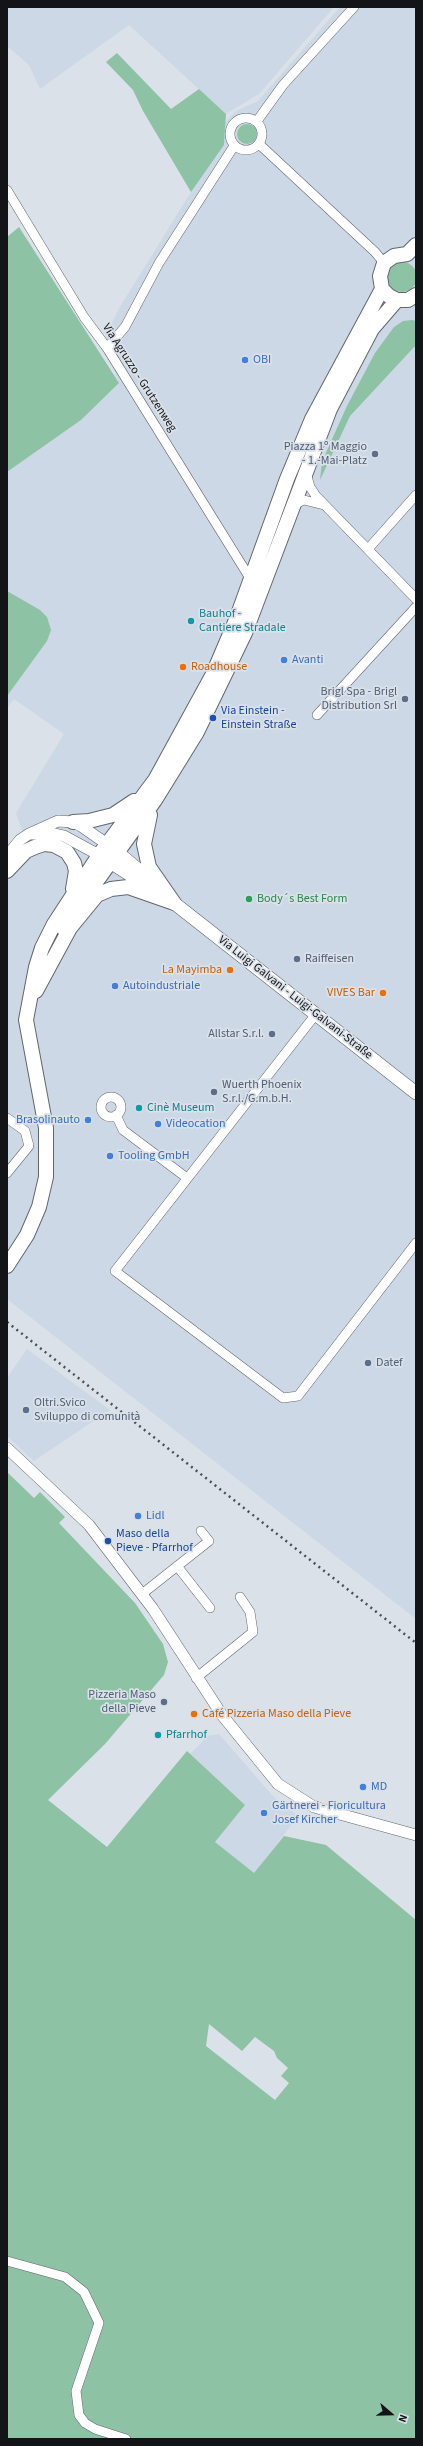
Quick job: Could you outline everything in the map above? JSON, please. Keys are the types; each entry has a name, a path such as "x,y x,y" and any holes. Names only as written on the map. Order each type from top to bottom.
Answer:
{"main road":[{"path":"411,301 389,296 382,289 380,276 384,263 394,256 413,253"},
{"path":"7,1266 27,1235 36,1214 46,1177 46,1128 27,1032 26,1012 36,967 47,936 103,849 152,785 213,674 253,577 287,479 312,419 382,289"},
{"path":"30,1042 32,1010 36,991 43,968 57,936 115,858 155,800 197,732 224,680 245,633 305,470 330,409 375,325 411,301"},
{"path":"356,358 391,313 411,301"},
{"path":"73,822 90,821 113,815 127,806 152,785"},
{"path":"155,800 148,819 144,844 149,867 174,903"},
{"path":"7,871 26,851 40,845 54,845 67,852 76,868 75,883 54,924"},
{"name":"Via Luigi Galvani - Luigi-Galvani-Straße","path":"103,849 416,1093"},
{"path":"36,991 70,928 97,895 111,889 128,887 174,903"}],"street":[{"path":"257,121 283,85 354,7"},
{"path":"249,117 257,121 261,127 263,136 259,144 252,149 244,150 234,146 230,139 230,130 233,123 240,118 249,117"},
{"path":"259,144 375,252 384,263"},
{"path":"107,348 125,327 159,263 234,146"},
{"name":"Via Agruzzo - Grutzenweg","path":"7,190 84,317 107,348 248,575 253,577"},
{"path":"305,470 310,487 326,506 416,599"},
{"path":"368,549 416,496"},
{"path":"292,506 304,500 326,506"},
{"path":"317,716 416,607"},
{"path":"7,856 29,834 58,821 73,822 103,849"},
{"path":"29,834 55,834 103,849"},
{"path":"316,1014 115,1271 283,1398 298,1396 416,1242"},
{"path":"116,1116 123,1130 187,1178"},
{"path":"7,1118 25,1132 29,1146 7,1173"},
{"path":"7,1448 89,1525 142,1594 196,1678 222,1715 264,1769 278,1784 297,1797 321,1810 416,1835"},
{"path":"142,1594 209,1541 201,1531"},
{"path":"177,1566 210,1608"},
{"path":"196,1678 253,1632 250,1612 240,1596"},
{"path":"7,2261 65,2277 84,2292 99,2323 76,2391 79,2415 85,2423 95,2429 126,2439"}],"shaded area":[{"path":"7,7 334,7 259,94 226,114 129,25 40,89 29,65 7,46"},
{"path":"340,7 416,7 416,1619 7,1299 7,881 30,853 16,813 64,734 14,699 7,708 7,472 81,420 119,383 103,343 118,310 191,192 224,145 226,121 236,111 258,101"},
{"path":"27,1349 110,1410 34,1461 7,1436 7,1378"},
{"path":"219,1734 272,1795 298,1816 254,1874 215,1842 245,1805 190,1754 208,1736"}],"green space":[{"path":"117,53 171,109 199,89 226,114 224,145 191,192 143,111 133,90 106,62"},
{"path":"247,124 254,127 257,134 254,141 247,144 240,141 237,134 240,127"},
{"path":"19,227 119,383 81,420 7,472 7,237"},
{"path":"402,262 413,266 417,277 413,288 402,292 391,288 387,277 391,266"},
{"path":"403,321 416,321 416,345 350,416 320,480 322,462 347,406 375,353 394,327"},
{"path":"7,591 40,610 47,617 51,630 47,641 7,696"},
{"path":"7,1472 34,1498 40,1492 65,1517 59,1523 135,1603 163,1644 168,1662 164,1675 105,1744 48,1800 107,1847 187,1751 245,1805 215,1842 254,1873 284,1836 326,1845 416,1920 416,2439 7,2439","holes":["209,2024 242,2051 255,2037 274,2051 277,2058 288,2068 281,2076 289,2083 275,2100 206,2046"]}],"railway":[{"path":"7,1322 416,1643"}],"place":[{"name":"OBI","path":"245,360"},
{"name":"Piazza 1º Maggio - 1.-Mai-Platz","path":"375,454"},
{"name":"Bauhof - Cantiere Stradale","path":"191,621"},
{"name":"Avanti","path":"284,660"},
{"name":"Roadhouse","path":"183,667"},
{"name":"Brigl Spa - Brigl Distribution Srl","path":"405,699"},
{"name":"Via Einstein - Einstein Straße","path":"213,718"},
{"name":"Body´s Best Form","path":"249,899"},
{"name":"Raiffeisen","path":"297,959"},
{"name":"La Mayimba","path":"230,970"},
{"name":"Autoindustriale","path":"115,986"},
{"name":"VIVES Bar","path":"383,993"},
{"name":"Allstar S.r.l.","path":"272,1034"},
{"name":"Wuerth Phoenix S.r.l./G.m.b.H.","path":"214,1092"},
{"name":"Cinè Museum","path":"139,1108"},
{"name":"Brasolinauto","path":"88,1120"},
{"name":"Videocation","path":"158,1124"},
{"name":"Tooling GmbH","path":"110,1156"},
{"name":"Datef","path":"368,1363"},
{"name":"Oltri.Svico Sviluppo di comunità","path":"26,1410"},
{"name":"Lidl","path":"138,1516"},
{"name":"Maso della Pieve - Pfarrhof","path":"108,1541"},
{"name":"Pizzeria Maso della Pieve","path":"164,1702"},
{"name":"Café Pizzeria Maso della Pieve","path":"194,1714"},
{"name":"Pfarrhof","path":"158,1735"},
{"name":"MD","path":"363,1787"},
{"name":"Gärtnerei - Fioricultura Josef Kircher","path":"264,1813"}]}
